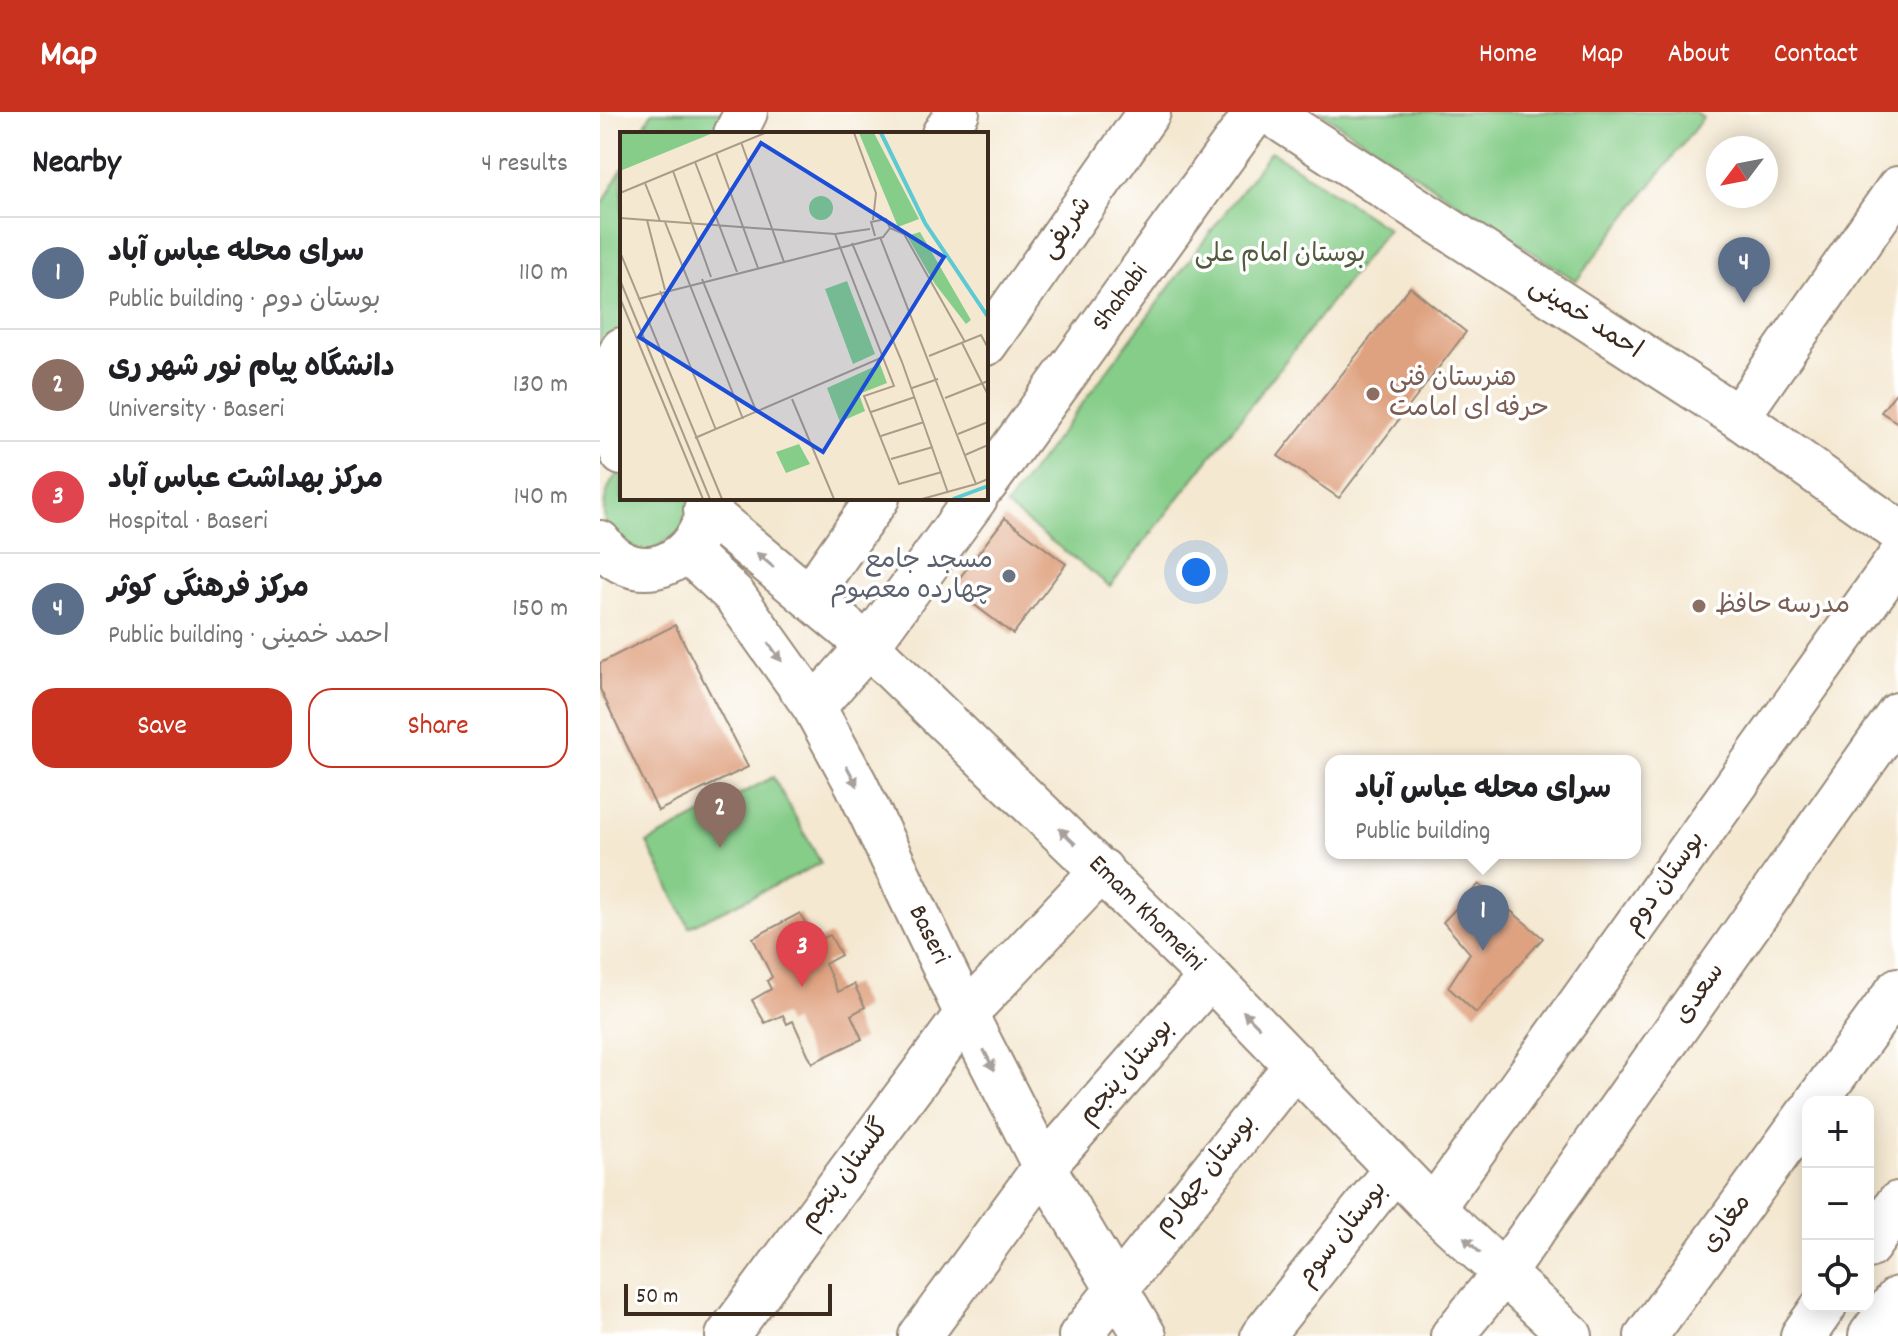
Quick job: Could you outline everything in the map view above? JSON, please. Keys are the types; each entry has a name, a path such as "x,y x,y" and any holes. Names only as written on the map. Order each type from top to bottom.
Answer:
{"highway":[{"path":"1872,1240 1898,1204"},
{"path":"1871,1336 1898,1299"},
{"path":"1803,1336 1820,1312"}],"street":[{"path":"736,132 746,112"},
{"path":"944,132 958,112"},
{"name":"شریفی","path":"988,341 1149,112"},
{"name":"Shahabi","path":"988,481 1256,112"},
{"name":"احمد خمینی","path":"1268,112 1738,417 1898,531"},
{"path":"1738,417 1898,188"},
{"path":"600,478 613,435 608,377 620,353"},
{"path":"809,596 877,500"},
{"path":"814,707 868,646 975,500"},
{"path":"600,542 619,560 617,571 663,566 688,552 703,525 704,504"},
{"name":"Emam Khomeini","path":"704,504 868,646 1102,870 1296,1064 1433,1208 1571,1336"},
{"name":"Baseri","path":"688,552 734,595 814,707 856,784 966,1014 1044,1167 1145,1336"},
{"name":"بوستان دوم","path":"1433,1208 1898,559"},
{"name":"سعدی","path":"1503,1274 1898,714"},
{"name":"گلستان پنجم","path":"727,1336 966,1014 1102,870"},
{"name":"بوستان پنجم","path":"920,1336 1044,1167 1210,977"},
{"path":"1820,1096 1898,989"},
{"name":"بوستان چهارم","path":"1080,1336 1296,1064"},
{"name":"مغاری","path":"1646,1336 1802,1121"},
{"name":"بوستان سوم","path":"1262,1336 1395,1169"},
{"path":"1452,1336 1503,1274"}],"green space":[{"path":"652,112 739,112 728,132 641,132"},
{"path":"1320,112 1695,112 1703,118 1576,281"},
{"name":"بوستان امام علی","path":"1271,151 1388,229 1110,586 1006,506"},
{"path":"620,172 620,331 607,354 600,349 600,209"},
{"path":"620,472 620,500 693,500 691,525 645,555 614,536 607,529 604,505"},
{"path":"773,777 821,863 689,927 647,843"}],"building":[{"name":"هنرستان فنی حرفه ای امامت","path":"1410,287 1466,332 1339,498 1278,456"},
{"path":"1898,390 1898,423 1881,412"},
{"name":"مسجد جامع چهارده معصوم","path":"1005,518 1066,564 1013,634 952,588"},
{"path":"675,625 748,767 658,811 600,689 600,663"},
{"path":"1479,884 1543,938 1476,1013 1448,987 1470,953 1443,922"},
{"path":"800,913 815,942 830,935 841,955 825,964 838,992 854,984 865,1007 851,1015 862,1039 812,1063 793,1021 787,1024 783,1015 765,1023 752,1000 771,989 767,981 772,977 753,938"}],"place":[{"name":"مرکز فرهنگی کوثر","path":"1744,303"},
{"name":"هنرستان فنی حرفه ای امامت","path":"1373,394"},
{"name":"مسجد جامع چهارده معصوم","path":"1009,576"},
{"name":"مدرسه حافظ","path":"1699,606"},
{"name":"دانشگاه پیام نور شهر ری","path":"720,848"},
{"name":"سرای محله عباس آباد","path":"1483,951"},
{"name":"مرکز ‌بهداشت عباس آباد","path":"802,987"}]}
